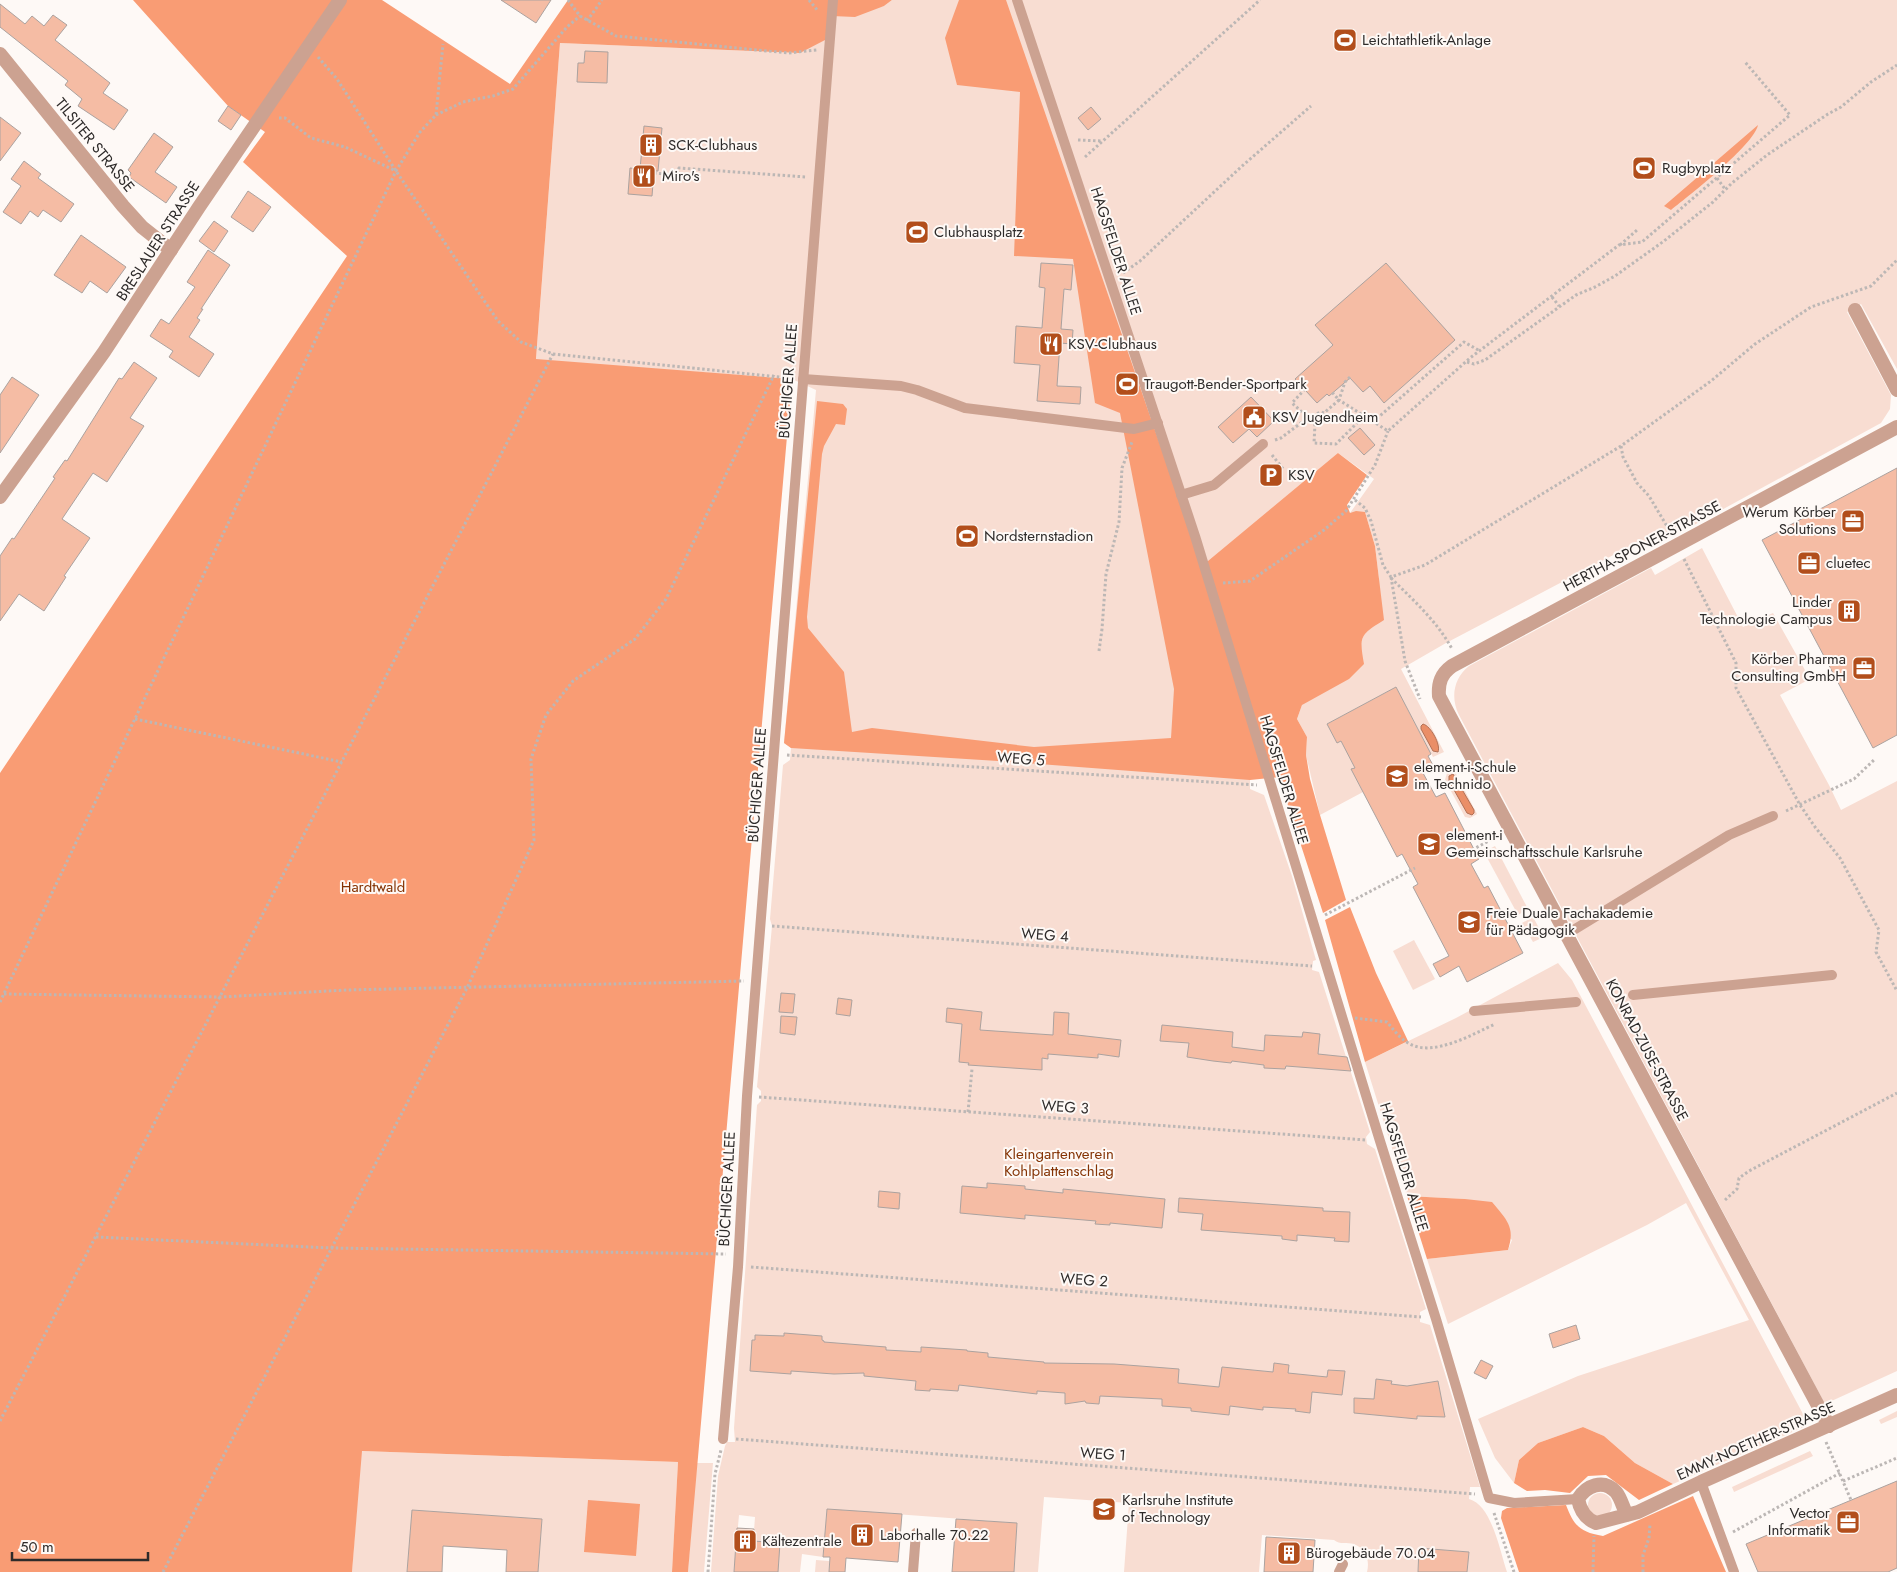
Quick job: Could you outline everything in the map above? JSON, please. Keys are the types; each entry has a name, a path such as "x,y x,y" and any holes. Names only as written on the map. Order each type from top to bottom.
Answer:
{"street":[{"name":"BRESLAUER STRASSE","path":"0,497 86,379 261,115 340,0"},
{"name":"TILSITER STRASSE","path":"0,54 123,206 142,227 171,250"},
{"path":"1855,310 1897,390"},
{"name":"HERTHA-SPONER-STRASSE","path":"1439,689 1445,671 1460,662 1897,427"},
{"name":"KONRAD-ZUSE-STRASSE","path":"1439,689 1439,696 1713,1208 1825,1428"},
{"name":"EMMY-NOETHER-STRASSE","path":"1596,1523 1647,1508 1897,1395"},
{"path":"1596,1523 1590,1521 1584,1515 1579,1506 1578,1499 1590,1486 1600,1484 1616,1492 1627,1514"}],"lane":[{"name":"BÜCHIGER ALLEE","path":"723,1439 739,1254 747,1096 833,0"},
{"name":"HAGSFELDER ALLEE","path":"1017,0 1210,584 1312,921 1436,1318 1489,1498"},
{"path":"803,379 901,386 965,408 1134,429 1158,423"},
{"path":"1181,495 1214,485 1263,444"},
{"path":"1566,934 1729,835 1774,816"},
{"path":"1633,995 1832,975"},
{"path":"1474,1012 1576,1002"},
{"path":"1701,1482 1734,1572"},
{"path":"1489,1498 1514,1503 1578,1499"},
{"path":"913,1572 916,1533"}],"path":[{"path":"568,0 580,16 616,36 788,53 830,51"},
{"path":"587,21 602,0"},
{"path":"1085,157 1260,0"},
{"path":"0,1002 396,171 420,132 436,115 463,102 493,96 513,89 567,27 580,16"},
{"path":"436,115 443,44"},
{"path":"308,46 337,79 396,171 498,321 522,342 553,354 803,379"},
{"path":"1619,245 1642,242 1790,115 1745,62"},
{"path":"1466,362 1474,364 1485,360 1576,295 1615,276 1664,241 1713,202 1726,188 1767,155 1828,114 1841,108 1871,82 1897,66"},
{"path":"1109,277 1123,273 1140,261 1311,106"},
{"path":"261,115 284,118 311,138 346,147 396,171"},
{"path":"1063,139 1102,141"},
{"path":"654,173 678,175 679,168 820,178"},
{"path":"1717,178 1726,188"},
{"path":"1210,584 1250,581 1324,530 1346,511 1355,500 1375,465 1388,431 1466,362 1637,230"},
{"path":"1391,577 1425,565 1620,446 1710,381 1755,344 1811,307 1871,286 1897,260"},
{"path":"1552,297 1559,306"},
{"path":"1373,422 1464,342 1480,351"},
{"path":"0,1421 553,354"},
{"path":"163,1572 467,988 534,840 532,758 546,715 573,680 635,639 666,599 774,375"},
{"path":"1284,470 1263,444 1280,438 1308,418 1321,412 1324,413 1339,400 1345,382 1350,377"},
{"path":"1304,389 1292,404 1315,424 1314,443 1336,444 1364,417"},
{"path":"1330,391 1339,400 1388,431"},
{"path":"1099,651 1106,574 1119,522 1122,468 1133,441"},
{"path":"1620,446 1623,457 1637,483 1649,496 1677,545 1736,663 1736,688 1800,805 1840,858 1856,884 1879,930 1876,952 1897,991"},
{"path":"1355,500 1365,508 1371,521 1383,565 1391,577 1442,633 1460,662"},
{"path":"1391,577 1405,661 1420,699"},
{"path":"135,719 342,762"},
{"name":"WEG 5","path":"791,755 1250,785"},
{"path":"1800,805 1854,779 1875,759"},
{"path":"1472,850 1494,838"},
{"path":"1312,921 1415,868"},
{"name":"WEG 4","path":"761,926 1328,968"},
{"path":"4,994 221,997 346,990 757,981"},
{"path":"1343,1017 1387,1022 1396,1034 1409,1044 1429,1048 1455,1042 1499,1022"},
{"path":"968,1112 972,1069"},
{"path":"1713,1208 1728,1198 1737,1188 1740,1178 1749,1171 1897,1093"},
{"name":"WEG 3","path":"761,1097 1366,1140"},
{"path":"96,1237 331,1248 739,1254"},
{"name":"WEG 2","path":"746,1267 1420,1317"},
{"path":"1825,1428 1851,1500"},
{"path":"708,1572 715,1474 723,1439"},
{"name":"WEG 1","path":"735,1439 1470,1492"},
{"path":"1843,1481 1897,1458"},
{"path":"1721,1539 1840,1473"},
{"path":"1489,1498 1514,1572"},
{"path":"1644,1572 1644,1555 1649,1538 1650,1524 1647,1508"},
{"path":"1593,1572 1596,1523"}],"green space":[{"name":"Hardtwald","path":"133,0 382,0 510,84 568,0 892,0 884,6 855,17 832,16 825,40 800,53 560,43 536,359 792,379 688,1572 672,1572 678,1462 362,1451 352,1572 0,1572 0,773 347,256 243,162 265,132 228,106"},
{"name":"Kleingartenverein Kohlplattenschlag","path":"892,0 1897,0 1897,369 1861,304 1847,312 1891,395 1890,409 1881,423 1694,525 1691,520 1641,547 1638,542 1446,643 1401,669 1444,752 1433,757 1396,687 1327,724 1337,742 1342,740 1356,767 1352,769 1363,792 1320,815 1306,755 1307,737 1297,719 1302,705 1360,645 1379,579 1375,546 1365,512 1350,513 1374,479 1338,453 1259,772 1250,780 1250,789 1264,795 1292,876 1316,960 1313,961 1312,970 1319,972 1370,1132 1366,1137 1367,1144 1375,1149 1426,1309 1420,1312 1420,1322 1430,1325 1480,1487 1470,1487 1469,1499 1477,1503 1484,1510 1489,1519 1507,1572 1467,1572 1469,1552 1419,1548 1418,1572 1367,1572 1368,1563 1366,1555 1362,1549 1354,1544 1334,1540 1262,1535 1259,1572 1124,1572 1129,1503 1044,1497 1038,1572 1014,1572 1017,1523 827,1509 823,1557 802,1554 800,1572 778,1572 778,1570 751,1572 755,1517 739,1515 734,1572 711,1572 718,1476 727,1442 735,1442 734,1428 757,1105 761,1101 761,1091 757,1087 772,926 770,919 783,765 790,760 791,748 784,743 816,390 792,379 536,360 560,43 800,53 832,16 884,6","holes":["758,1542 780,1543 779,1557 756,1555"]},
{"path":"959,0 1006,0 1202,566 1338,453 1367,475 1347,505 1350,513 1356,511 1365,512 1375,546 1384,620 1370,629 1363,637 1364,664 1349,679 1302,705 1297,719 1307,737 1306,755 1310,779 1346,900 1323,913 1283,790 1281,777 1250,780 1014,762 791,748 784,743 817,401 843,404 847,409 845,425 836,424 824,446 822,454 807,617 808,628 844,672 852,732 872,728 1034,747 1171,738 1174,689 1120,413 1095,403 1073,259 1014,256 1020,92 957,85 945,38"},
{"path":"1758,125 1754,134 1745,145 1706,182 1671,210 1664,206"},
{"path":"1702,548 1743,627 1773,613 1810,679 1780,695 1841,810 1897,781 1897,1371 1825,1404 1459,715 1454,695 1460,676 1469,666 1651,568 1655,575"},
{"path":"1454,770 1477,814 1470,818 1465,817 1445,780 1447,773"},
{"path":"1495,846 1528,909 1518,915 1484,852"},
{"path":"1350,907 1376,973 1408,1041 1365,1062 1325,920"},
{"path":"1533,917 1544,937 1533,942 1522,923"},
{"path":"1414,940 1435,979 1413,990 1393,951"},
{"path":"1558,963 1572,980 1803,1414 1806,1423 1804,1427 1673,1484 1635,1463 1604,1436 1583,1427 1538,1443 1519,1460 1514,1483 1495,1458 1478,1419 1578,1376 1749,1320 1686,1203 1647,1225 1448,1324 1427,1259 1508,1250 1512,1240 1465,1199 1407,1196 1365,1062 1456,1018"},
{"path":"1407,1196 1492,1202 1510,1229 1511,1235 1508,1250 1427,1259"},
{"path":"1897,1411 1897,1417 1881,1424 1879,1420"},
{"path":"1583,1427 1604,1436 1635,1463 1673,1484 1639,1500 1606,1475 1588,1476 1570,1493 1545,1490 1527,1491 1514,1483 1519,1460 1538,1443"},
{"path":"361,1451 678,1462 672,1572 538,1572 542,1519 413,1510 407,1572 352,1572"},
{"path":"1810,1451 1813,1456 1734,1492 1732,1487"},
{"path":"696,1463 713,1463 704,1572 688,1572"},
{"path":"1600,1493 1608,1497 1612,1505 1608,1513 1600,1517 1592,1513 1588,1505 1592,1497"},
{"path":"1693,1496 1726,1572 1519,1572 1501,1518 1502,1511 1507,1508 1566,1505 1579,1527 1603,1536"},
{"path":"588,1500 640,1504 636,1556 584,1552"},
{"path":"816,1560 829,1561 829,1572 815,1572"}],"shaded area":[{"path":"1423,724 1435,736 1439,749 1438,752 1433,751 1421,729"},
{"path":"1453,774 1474,810 1472,815 1467,813 1449,781 1449,776"}],"building":[{"path":"501,0 551,0 536,23"},
{"path":"0,4 25,24 32,16 44,26 53,15 67,25 55,40 110,83 103,93 128,110 114,130 78,106 82,99 65,85 68,81 0,27"},
{"path":"585,51 608,52 607,83 577,82 578,63 584,63"},
{"path":"228,106 241,115 231,130 218,121"},
{"path":"1091,107 1101,119 1088,130 1078,118"},
{"path":"0,117 21,133 0,161"},
{"name":"SCK-Clubhaus","path":"644,126 662,128 658,171 654,171 652,196 628,194 630,168 640,169"},
{"path":"154,133 173,147 155,172 177,187 166,203 129,177 131,173 128,170"},
{"path":"24,161 41,174 38,178 74,204 61,222 43,210 38,217 30,211 21,224 3,212 21,186 11,179"},
{"path":"248,191 271,207 253,232 231,217"},
{"path":"214,221 228,231 214,252 199,241"},
{"path":"81,235 126,267 107,293 90,281 82,293 54,275"},
{"path":"208,250 230,265 201,309 203,309 197,318 200,320 189,337 214,354 199,377 169,357 173,351 150,336 161,319 169,324 195,287 187,282"},
{"path":"1041,263 1073,265 1071,290 1064,289 1061,329 1073,330 1072,344 1060,343 1057,386 1081,387 1080,404 1037,401 1040,365 1014,363 1016,326 1042,328 1045,288 1039,287"},
{"path":"1386,263 1455,340 1384,403 1370,386 1363,392 1350,378 1329,396 1327,394 1317,403 1295,379 1333,345 1315,325"},
{"path":"134,362 157,378 130,418 144,426 107,482 93,473 62,519 90,538 64,576 66,577 44,611 19,594 0,621 0,556 12,538 14,539 55,478 53,477 65,460 67,461 119,378 122,379"},
{"path":"12,377 39,395 0,453 0,395"},
{"name":"KSV Jugendheim","path":"1251,397 1274,421 1257,437 1249,429 1233,443 1218,427"},
{"path":"1360,428 1375,445 1364,455 1348,438"},
{"name":"Linder Technologie Campus","path":"1897,468 1897,735 1873,748 1762,540"},
{"path":"1396,687 1431,754 1428,756 1434,767 1423,773 1436,797 1445,793 1479,859 1471,864 1484,888 1488,886 1523,953 1467,982 1459,966 1440,977 1433,964 1449,956 1413,887 1418,884 1402,854 1397,857 1351,769 1355,768 1341,741 1337,743 1327,724"},
{"path":"781,993 795,994 793,1013 779,1012"},
{"path":"838,998 852,1000 850,1016 836,1014"},
{"path":"947,1008 982,1012 980,1030 1053,1035 1054,1012 1069,1013 1068,1034 1121,1040 1119,1057 1098,1054 1098,1058 1048,1054 1048,1059 1042,1058 1042,1070 968,1065 969,1063 959,1062 962,1024 946,1022"},
{"path":"781,1016 797,1017 795,1035 780,1033"},
{"path":"1162,1025 1233,1032 1232,1047 1264,1051 1265,1035 1302,1037 1303,1032 1320,1034 1318,1054 1347,1057 1351,1071 1286,1066 1285,1069 1264,1068 1264,1065 1187,1057 1189,1043 1160,1041"},
{"path":"987,1183 1025,1186 1025,1189 1063,1193 1063,1189 1165,1199 1162,1228 1110,1223 1110,1225 1095,1224 1096,1221 1025,1215 1025,1219 960,1213 962,1186 987,1188"},
{"path":"879,1191 900,1193 899,1209 878,1207"},
{"path":"1179,1198 1323,1208 1323,1211 1350,1212 1349,1242 1334,1241 1335,1238 1297,1235 1297,1241 1282,1239 1282,1236 1201,1230 1203,1214 1178,1212"},
{"path":"1576,1325 1580,1339 1553,1348 1549,1334"},
{"path":"784,1333 822,1336 824,1342 886,1347 886,1350 921,1352 921,1347 967,1350 988,1353 988,1357 1044,1363 1114,1364 1179,1369 1178,1383 1219,1387 1222,1367 1273,1372 1274,1363 1289,1365 1288,1373 1327,1377 1328,1370 1345,1371 1342,1395 1312,1392 1310,1413 1295,1411 1296,1409 1263,1407 1263,1410 1230,1406 1229,1415 1191,1411 1191,1408 1162,1406 1162,1399 1100,1396 1099,1404 1086,1403 1085,1401 1065,1404 1065,1393 1037,1391 1037,1394 959,1385 958,1391 915,1390 916,1381 864,1376 864,1373 834,1374 791,1371 791,1374 750,1371 752,1340 755,1340 755,1335 784,1336"},
{"path":"1481,1360 1493,1366 1486,1379 1474,1373"},
{"path":"1376,1379 1392,1381 1391,1384 1407,1386 1438,1381 1445,1417 1417,1416 1417,1419 1354,1413 1354,1398 1374,1399"},
{"name":"Vector Informatik","path":"1897,1481 1897,1568 1888,1572 1758,1572 1746,1544"},
{"name":"Laborhalle 70.22","path":"827,1509 902,1514 898,1562 846,1558 845,1572 829,1572 830,1557 823,1557"},
{"path":"412,1510 542,1519 538,1572 506,1572 507,1550 443,1546 442,1572 407,1572"},
{"path":"956,1519 1017,1523 1014,1572 952,1572"},
{"path":"737,1528 754,1529 753,1541 780,1543 778,1572 734,1572"},
{"name":"Bürogebäude 70.04","path":"1266,1537 1315,1540 1313,1572 1264,1572"},
{"path":"1419,1548 1469,1552 1467,1572 1418,1572"}],"place":[{"name":"Leichtathletik-Anlage","path":"1345,40"},
{"name":"SCK-Clubhaus","path":"651,145"},
{"name":"Rugbyplatz","path":"1644,168"},
{"name":"Miro's","path":"644,176"},
{"name":"Clubhausplatz","path":"917,232"},
{"name":"KSV-Clubhaus","path":"1051,344"},
{"name":"Traugott-Bender-Sportpark","path":"1127,384"},
{"name":"KSV Jugendheim","path":"1254,417"},
{"name":"KSV","path":"1271,475"},
{"name":"Werum Körber Solutions","path":"1853,521"},
{"name":"Nordsternstadion","path":"967,536"},
{"name":"cluetec","path":"1809,563"},
{"name":"Linder Technologie Campus","path":"1849,611"},
{"name":"Körber Pharma Consulting GmbH","path":"1864,668"},
{"name":"element-i-Schule im Technido","path":"1397,776"},
{"name":"element-i Gemeinschaftsschule Karlsruhe","path":"1429,844"},
{"name":"Freie Duale Fachakademie für Pädagogik","path":"1469,922"},
{"name":"Karlsruhe Institute of Technology","path":"1104,1509"},
{"name":"Vector Informatik","path":"1848,1522"},
{"name":"Laborhalle 70.22","path":"862,1535"},
{"name":"Kältezentrale","path":"745,1541"},
{"name":"Bürogebäude 70.04","path":"1289,1553"}]}
